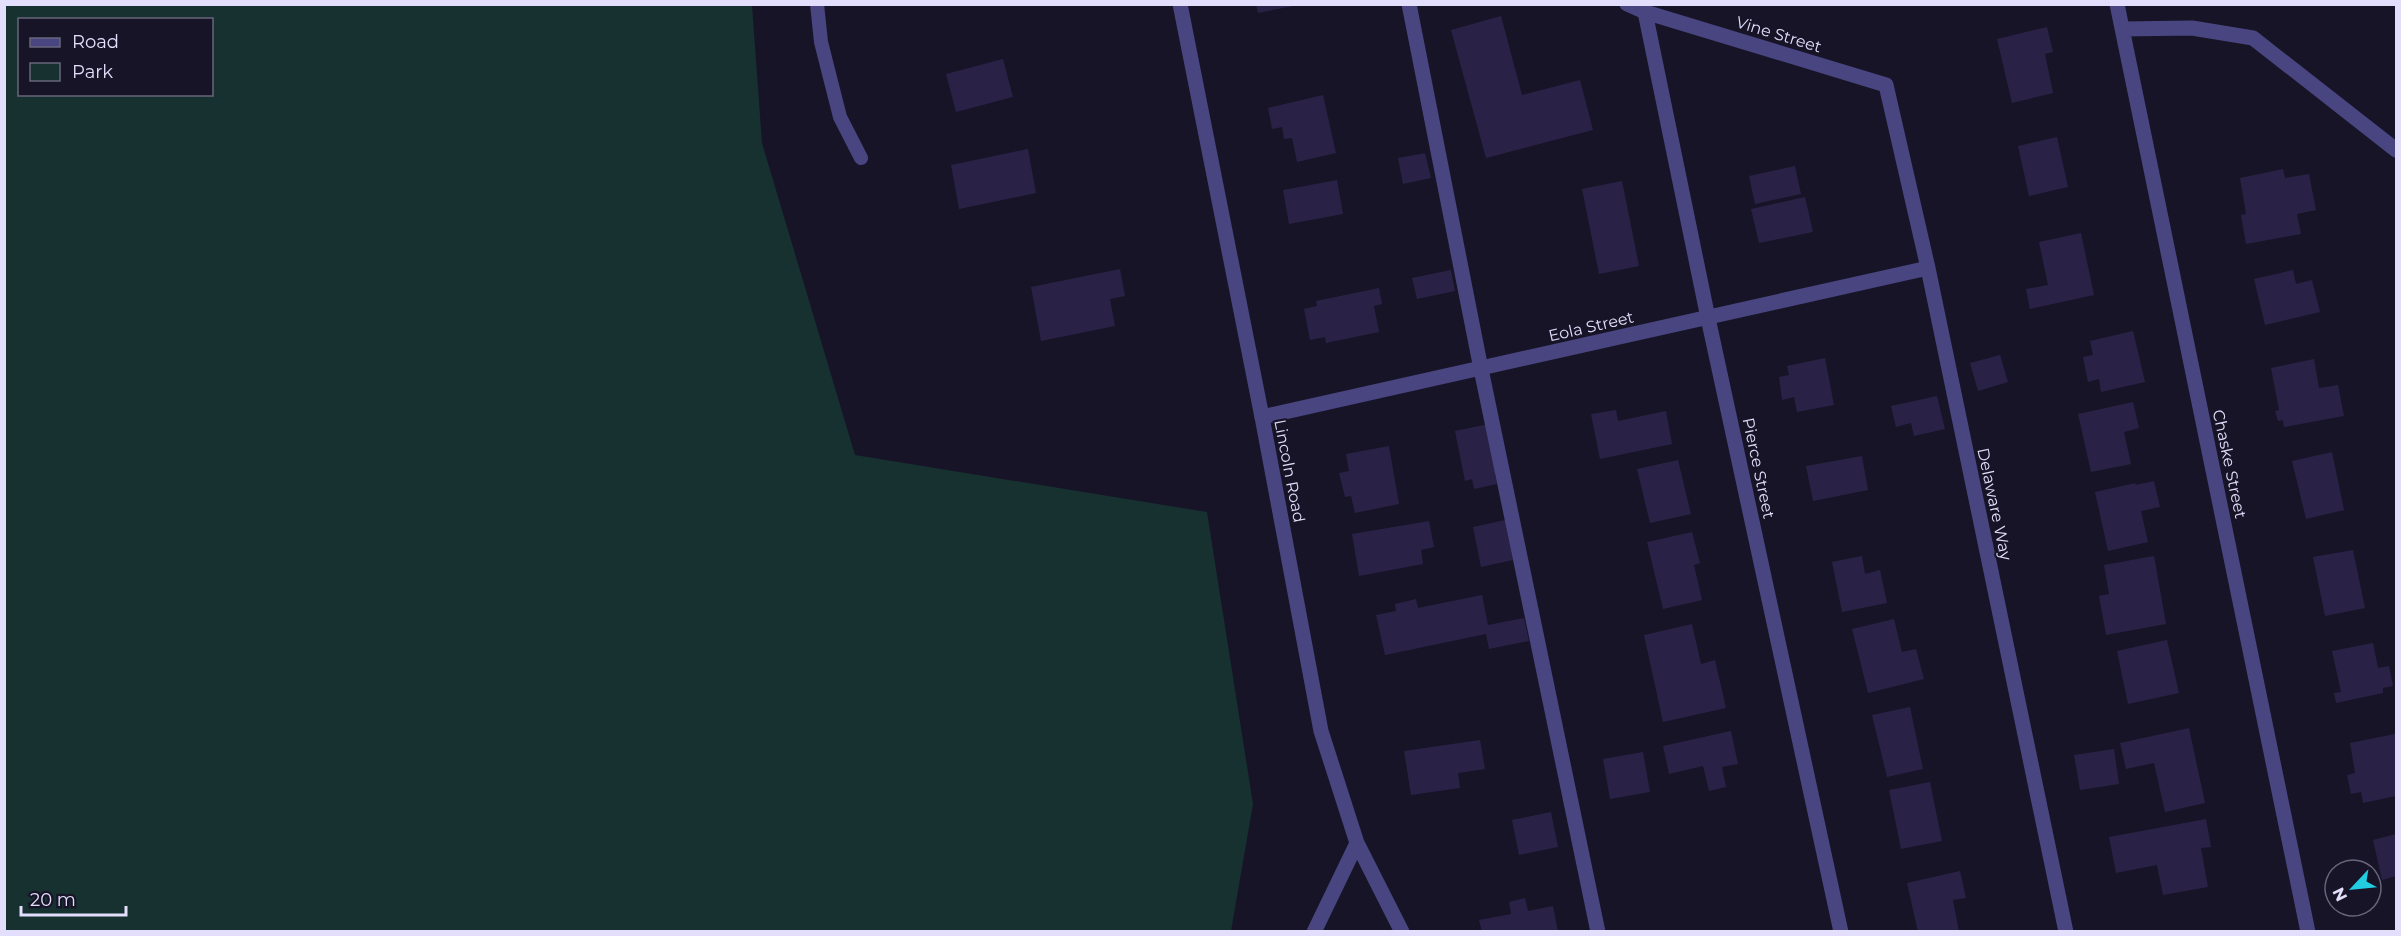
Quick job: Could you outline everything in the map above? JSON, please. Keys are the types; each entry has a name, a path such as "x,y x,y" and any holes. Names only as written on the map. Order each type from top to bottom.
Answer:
{"street":[{"name":"Lincoln Road","path":"1180,4 1262,417 1321,731 1357,843 1402,932"},
{"path":"1409,4 1481,369 1599,932"},
{"name":"Vine Street","path":"1627,4 1645,12 1886,85"},
{"name":"Chaske Street","path":"2117,4 2308,932"},
{"name":"Pierce Street","path":"1645,12 1708,318 1841,932"},
{"path":"2123,29 2192,28 2253,38 2397,150"},
{"name":"Delaware Way","path":"1886,85 1928,268 2066,932"},
{"name":"Eola Street","path":"1262,417 1928,268"},
{"path":"1314,932 1357,843"}],"lane":[{"path":"818,4 821,42 840,117 861,158"}],"green space":[{"path":"5,4 752,5 762,143 855,455 1207,512 1253,804 1231,931 5,931"}],"building":[{"path":"1256,4 1293,4 1293,6 1258,13"},
{"path":"1501,16 1522,95 1580,80 1593,130 1486,158 1451,30"},
{"path":"2047,27 2053,52 2045,54 2053,93 2012,103 1997,39"},
{"path":"1003,59 1013,97 956,112 946,74"},
{"path":"1323,95 1336,153 1297,162 1292,138 1284,139 1282,127 1272,129 1268,108"},
{"path":"2057,137 2068,187 2029,196 2018,146"},
{"path":"1028,149 1036,193 959,209 951,165"},
{"path":"1425,153 1431,178 1403,184 1398,158"},
{"path":"1795,166 1801,194 1755,204 1749,176"},
{"path":"2283,169 2285,178 2309,174 2316,210 2297,214 2301,234 2246,244 2241,215 2246,214 2240,178"},
{"path":"1337,180 1343,214 1289,224 1283,190"},
{"path":"1622,181 1639,266 1599,274 1582,189"},
{"path":"1805,197 1813,232 1759,243 1751,209"},
{"path":"2081,233 2094,295 2030,309 2026,289 2048,285 2039,242"},
{"path":"1120,269 1125,296 1110,299 1115,326 1041,341 1031,287"},
{"path":"1451,270 1455,291 1417,299 1412,278"},
{"path":"2293,270 2296,284 2312,280 2320,312 2265,325 2254,279"},
{"path":"1379,288 1382,304 1374,306 1379,332 1326,343 1325,337 1310,340 1304,309 1317,306 1316,301"},
{"path":"2133,331 2145,382 2101,392 2099,379 2088,382 2083,357 2093,355 2090,341"},
{"path":"2000,355 2008,382 1978,391 1970,363"},
{"path":"1825,358 1834,405 1797,412 1794,397 1782,400 1779,377 1789,375 1787,366"},
{"path":"2314,359 2319,388 2338,385 2344,416 2284,427 2283,420 2278,421 2275,411 2279,410 2271,368"},
{"path":"1937,396 1945,429 1914,436 1911,423 1896,427 1891,406"},
{"path":"2133,402 2139,428 2124,432 2131,464 2091,472 2078,414"},
{"path":"1616,410 1618,421 1666,411 1672,444 1600,459 1591,414"},
{"path":"1489,424 1500,473 1495,474 1497,484 1474,489 1472,479 1465,481 1455,431"},
{"path":"1389,446 1399,504 1355,513 1351,496 1345,497 1339,473 1349,471 1346,454"},
{"path":"2332,452 2344,510 2306,519 2292,461"},
{"path":"1862,456 1868,490 1813,501 1806,466"},
{"path":"1678,460 1691,514 1650,523 1637,469"},
{"path":"2154,481 2160,507 2141,511 2148,542 2108,551 2095,492"},
{"path":"1505,520 1513,560 1481,567 1473,527"},
{"path":"1429,521 1434,547 1421,550 1423,564 1359,576 1352,534"},
{"path":"1692,532 1700,563 1694,565 1702,600 1663,609 1647,542"},
{"path":"2353,550 2365,608 2325,616 2313,557"},
{"path":"1862,556 1865,574 1880,570 1887,603 1842,612 1832,562"},
{"path":"2154,556 2166,624 2106,635 2099,596 2109,594 2104,565"},
{"path":"1482,595 1488,625 1524,618 1529,641 1489,649 1486,634 1385,655 1376,615 1396,611 1395,604 1416,599 1418,608"},
{"path":"1894,619 1902,652 1916,649 1924,679 1868,693 1852,629"},
{"path":"1692,624 1701,664 1715,660 1726,708 1663,722 1644,635"},
{"path":"2167,640 2179,693 2128,704 2117,651"},
{"path":"2373,643 2378,668 2389,666 2393,686 2383,688 2383,693 2336,703 2334,693 2341,692 2332,651"},
{"path":"1910,707 1923,769 1887,777 1872,715"},
{"path":"2189,728 2205,803 2165,812 2154,763 2126,769 2120,743"},
{"path":"1731,731 1738,764 1722,767 1726,787 1709,791 1703,766 1669,774 1663,746"},
{"path":"2395,734 2396,796 2363,803 2361,792 2351,794 2347,775 2355,773 2350,743"},
{"path":"1480,740 1485,769 1458,773 1460,788 1411,795 1404,751"},
{"path":"2114,749 2119,784 2080,790 2074,755"},
{"path":"1643,752 1650,792 1610,799 1603,759"},
{"path":"1930,782 1942,841 1901,849 1889,790"},
{"path":"1551,812 1558,847 1519,855 1512,820"},
{"path":"2206,819 2211,847 2201,848 2208,887 2163,895 2157,865 2116,873 2109,837"},
{"path":"2396,834 2396,876 2383,880 2383,858 2377,858 2373,840"},
{"path":"1960,871 1966,898 1953,900 1959,932 1918,932 1907,883"},
{"path":"1525,898 1528,911 1553,906 1558,932 1482,932 1479,920 1511,914 1509,902"}]}
